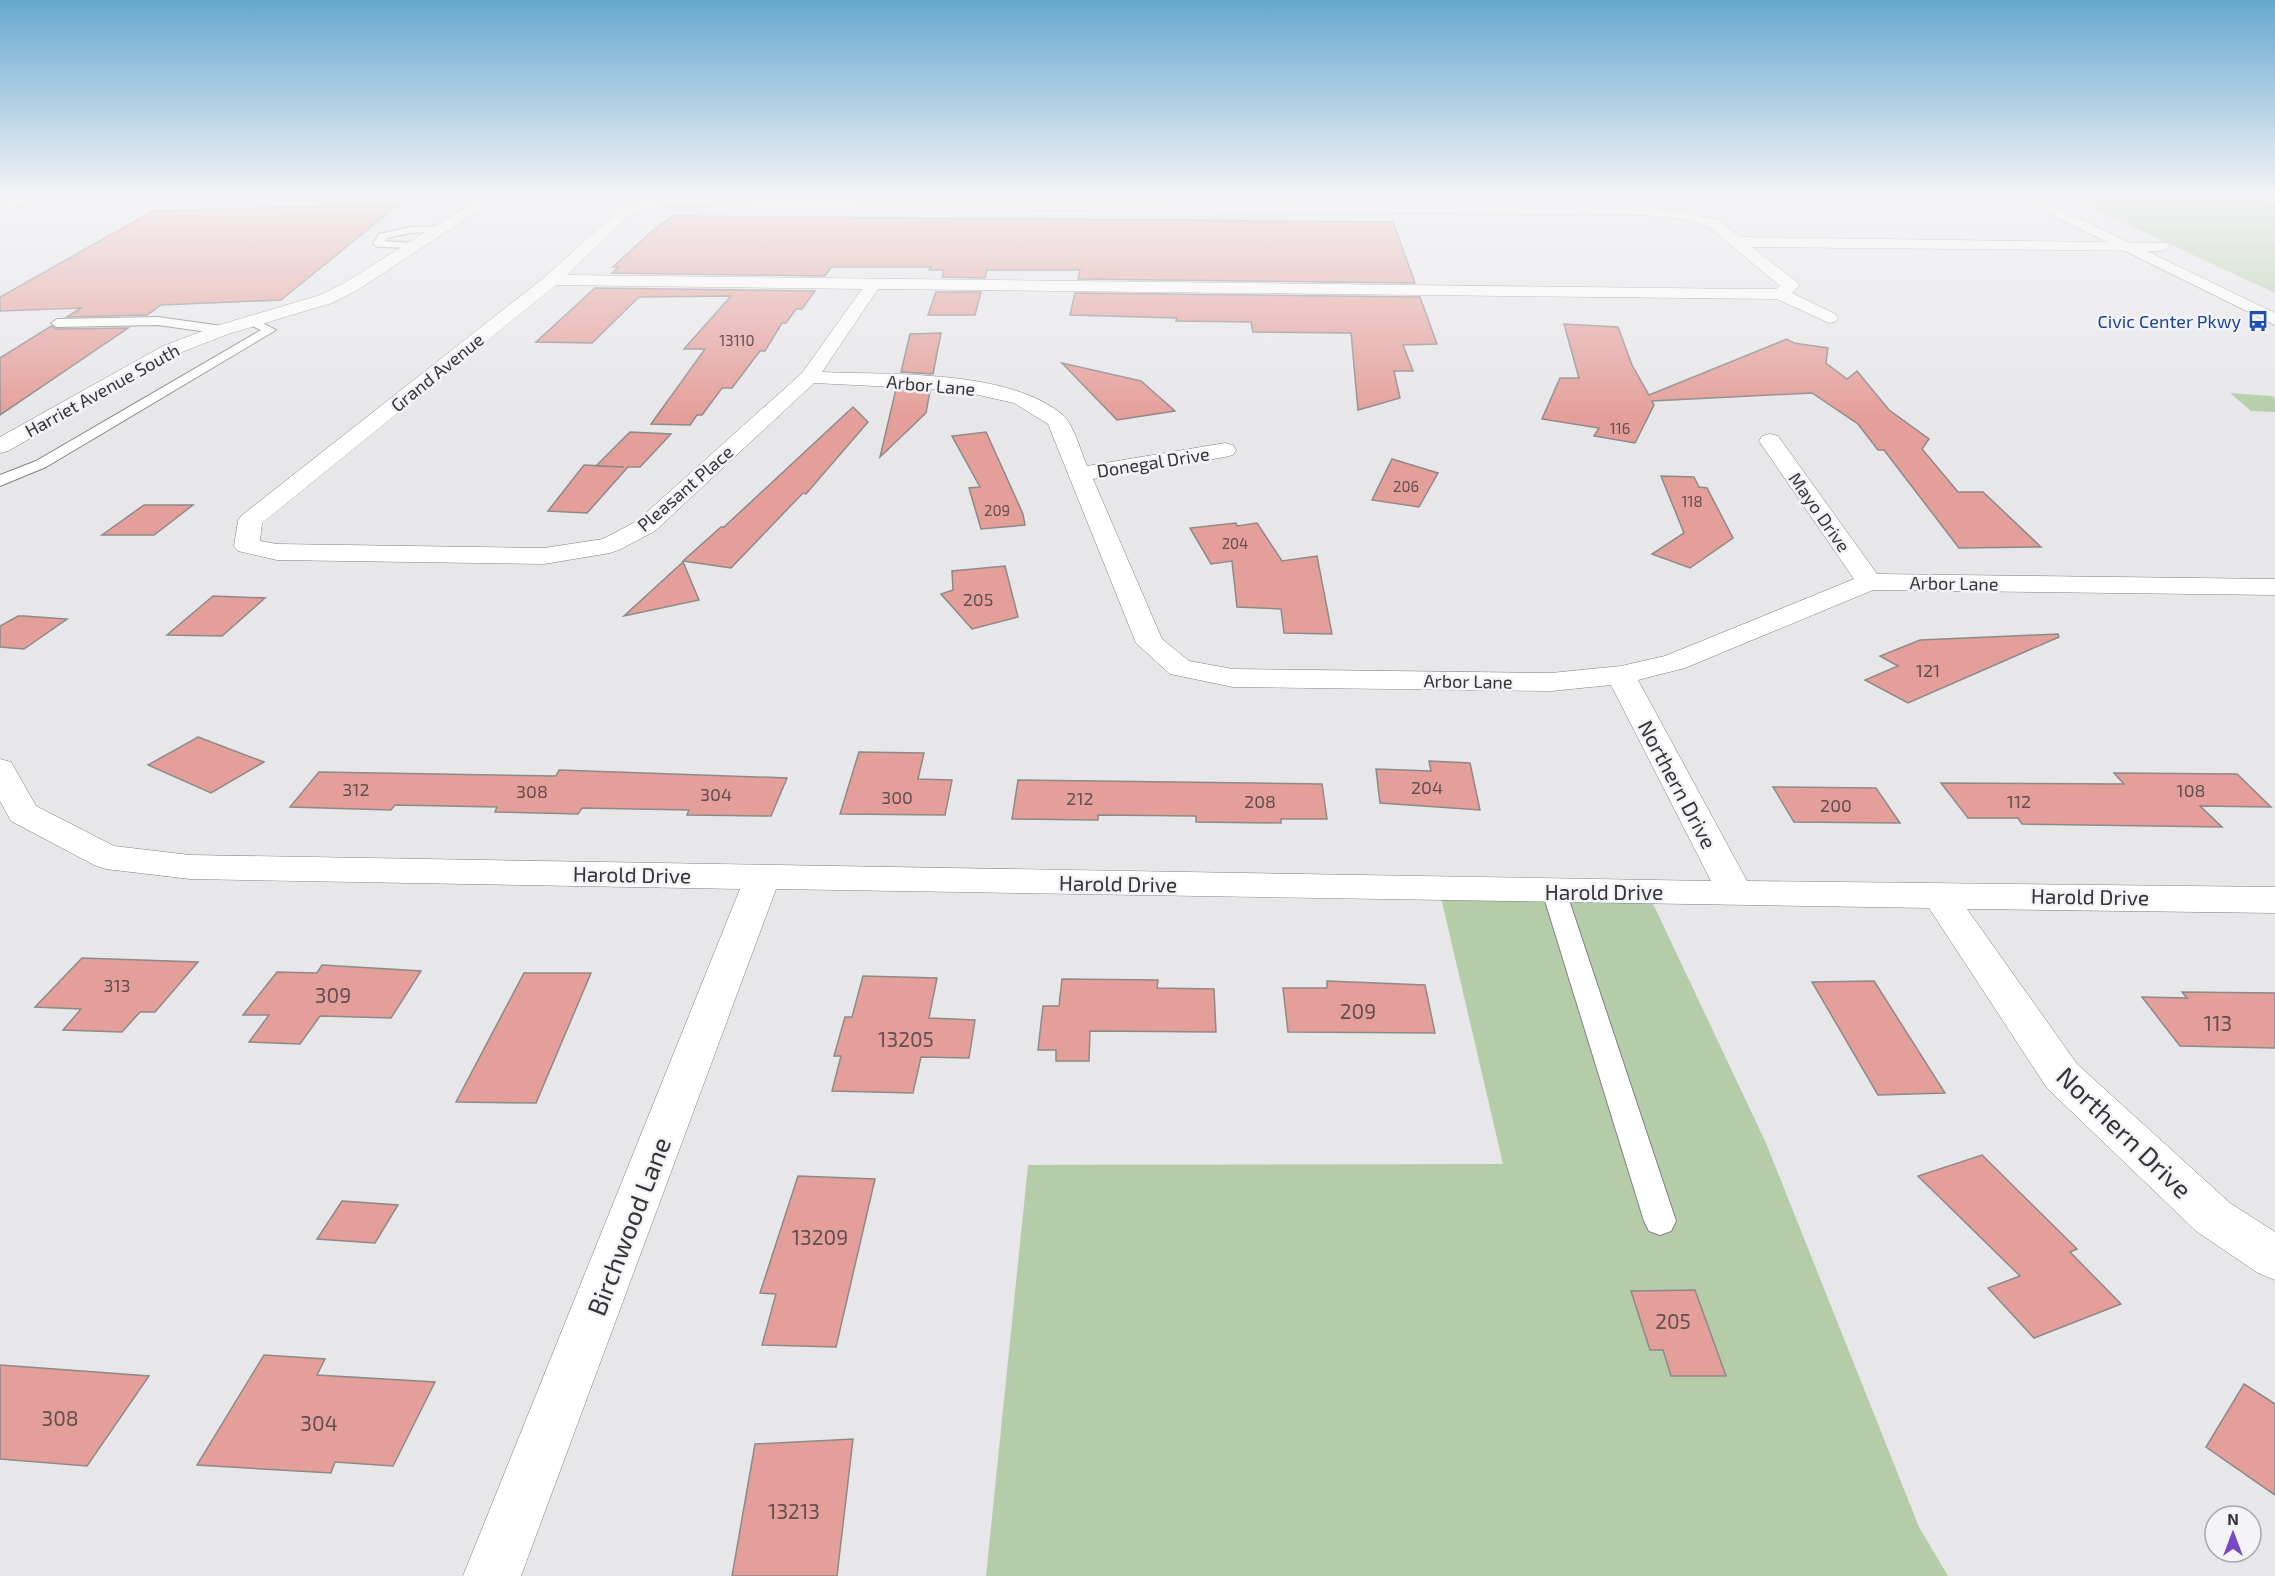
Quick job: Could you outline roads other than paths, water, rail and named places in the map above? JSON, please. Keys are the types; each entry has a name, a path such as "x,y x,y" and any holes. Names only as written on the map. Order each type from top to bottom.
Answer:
{"main road":[{"name":"Harriet Avenue South","path":"0,446 170,350 222,330 326,299 377,269"},
{"name":"Grand Avenue","path":"248,546 250,521 564,269"},
{"path":"1770,269 1791,286 1780,294"},
{"path":"2169,269 2275,320"},
{"path":"552,280 1780,294 1829,318"},
{"name":"Pleasant Place","path":"248,546 277,552 544,556 610,545 646,526 809,377 874,284"},
{"name":"Arbor Lane","path":"809,377 956,384 1020,398 1057,421 1150,643 1180,668 1233,678 1551,682 1621,675 1675,662 1869,582 2275,587"},
{"name":"Mayo Drive","path":"1770,441 1869,582"},
{"name":"Donegal Drive","path":"1080,474 1225,450"},
{"name":"Northern Drive","path":"1621,675 1736,892"},
{"name":"Harold Drive","path":"0,769 23,813 106,857 190,867 1554,891 2275,900"},
{"name":"Birchwood Lane","path":"492,1576 763,877"},
{"name":"Northern Drive","path":"1938,894 2062,1076 2213,1217 2275,1258"}],"lane":[{"path":"57,323 158,321 222,330"},
{"path":"0,481 41,465 270,330 251,321"},
{"path":"1554,891 1660,1221"}],"place":[{"name":"Civic Center Pkwy","path":"2258,321"}]}
